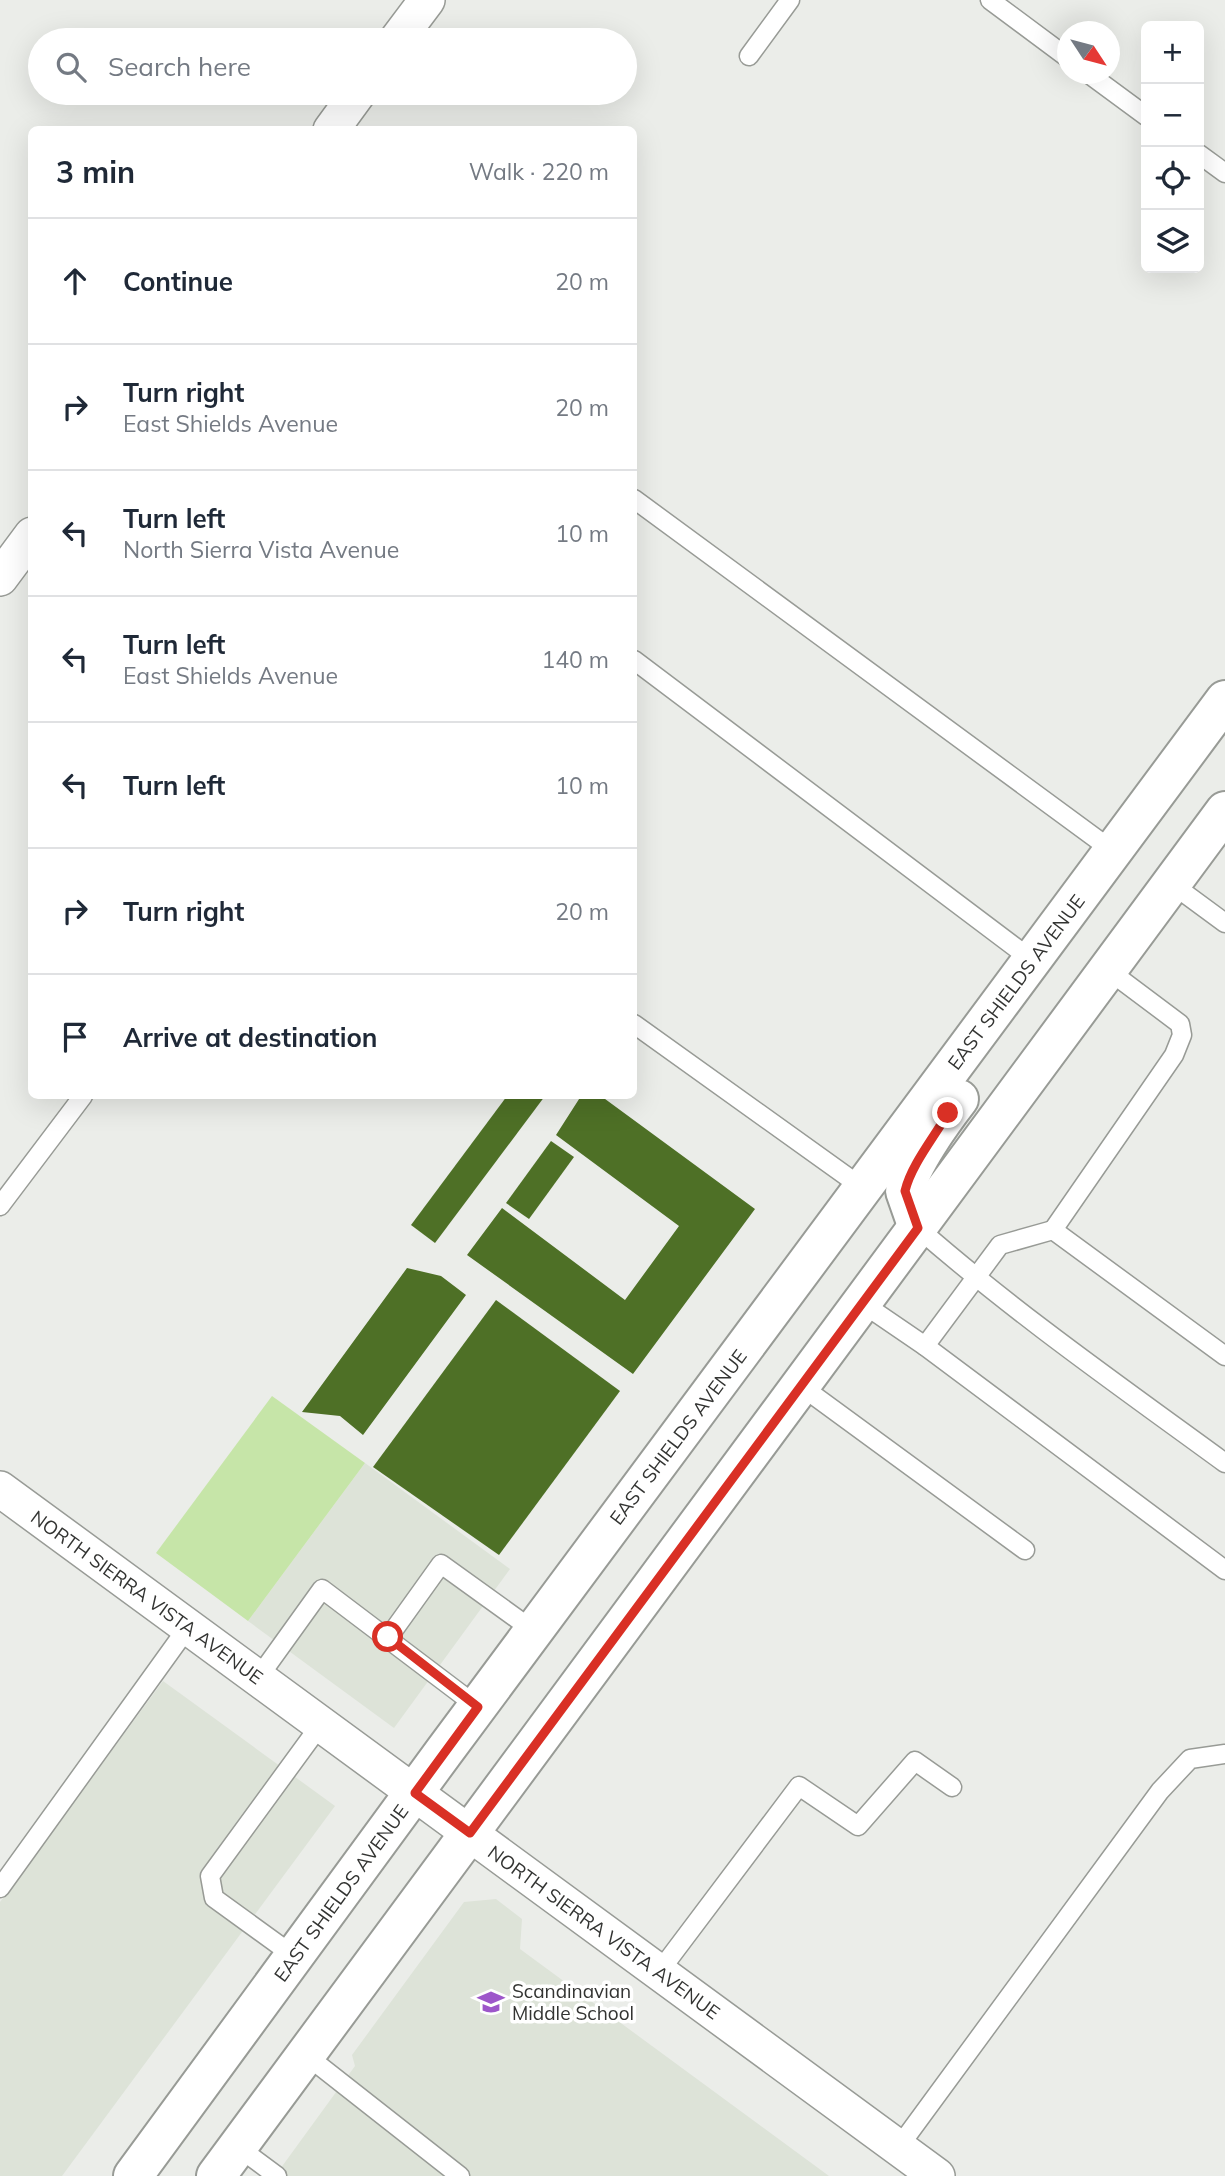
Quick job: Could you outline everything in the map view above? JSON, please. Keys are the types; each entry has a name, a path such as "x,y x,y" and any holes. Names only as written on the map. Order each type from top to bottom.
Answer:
{"main road":[{"name":"EAST SHIELDS AVENUE","path":"133,2176 1225,700"},
{"path":"227,2161 1225,811"},
{"path":"918,1228 906,1187 948,1113 1019,1016 1037,979 1032,960"}],"street":[{"path":"406,28 427,0"},
{"path":"334,126 349,105"},
{"path":"0,578 28,540"},
{"name":"NORTH SIERRA VISTA AVENUE","path":"0,1489 937,2176"}],"lane":[{"path":"749,55 790,0"},
{"path":"990,0 1057,50"},
{"path":"1102,84 1141,112"},
{"path":"1204,158 1225,173"},
{"path":"637,501 1113,851"},
{"path":"637,662 1032,960"},
{"path":"1172,884 1225,923"},
{"path":"925,1346 1000,1245 1053,1230 1174,1055 1182,1035 1180,1024 1108,970"},
{"path":"637,1026 863,1188"},
{"path":"0,1206 81,1099"},
{"path":"918,1228 1021,1314 1225,1463"},
{"path":"1053,1230 1225,1356"},
{"path":"862,1303 925,1346 1225,1570"},
{"path":"801,1386 1025,1550"},
{"path":"388,1637 441,1564 534,1631"},
{"path":"258,1678 322,1589 478,1707"},
{"path":"0,1888 188,1627"},
{"path":"294,1956 214,1898 210,1876 321,1724"},
{"path":"898,2148 1160,1791 1189,1759 1225,1754"},
{"path":"659,1972 799,1786 858,1826 915,1761 952,1787"},
{"path":"306,2055 460,2176"},
{"path":"227,2161 278,2176"}],"shaded area":[{"path":"365,1463 510,1569 394,1728 248,1621"},
{"path":"163,1681 335,1806 62,2176 0,2176 0,1902"},
{"name":"Scandinavian Middle School","path":"496,1899 522,1919 520,1949 829,2176 275,2176 355,2066 352,2055 464,1902"}],"green space":[{"path":"272,1396 365,1463 248,1621 156,1553"}],"building":[{"path":"505,1099 543,1099 435,1243 411,1225"},
{"path":"579,1099 605,1099 755,1209 633,1374 467,1255 502,1208 625,1300 679,1226 556,1135"},
{"path":"551,1141 574,1157 529,1219 506,1203"},
{"path":"407,1268 441,1276 466,1295 363,1435 340,1416 302,1412"},
{"path":"496,1300 620,1391 499,1555 373,1467"}],"place":[{"name":"Scandinavian Middle School","path":"491,2002"}],"route":[{"path":"388,1637 478,1707 415,1793 470,1833 918,1228 906,1187 948,1113"}]}
